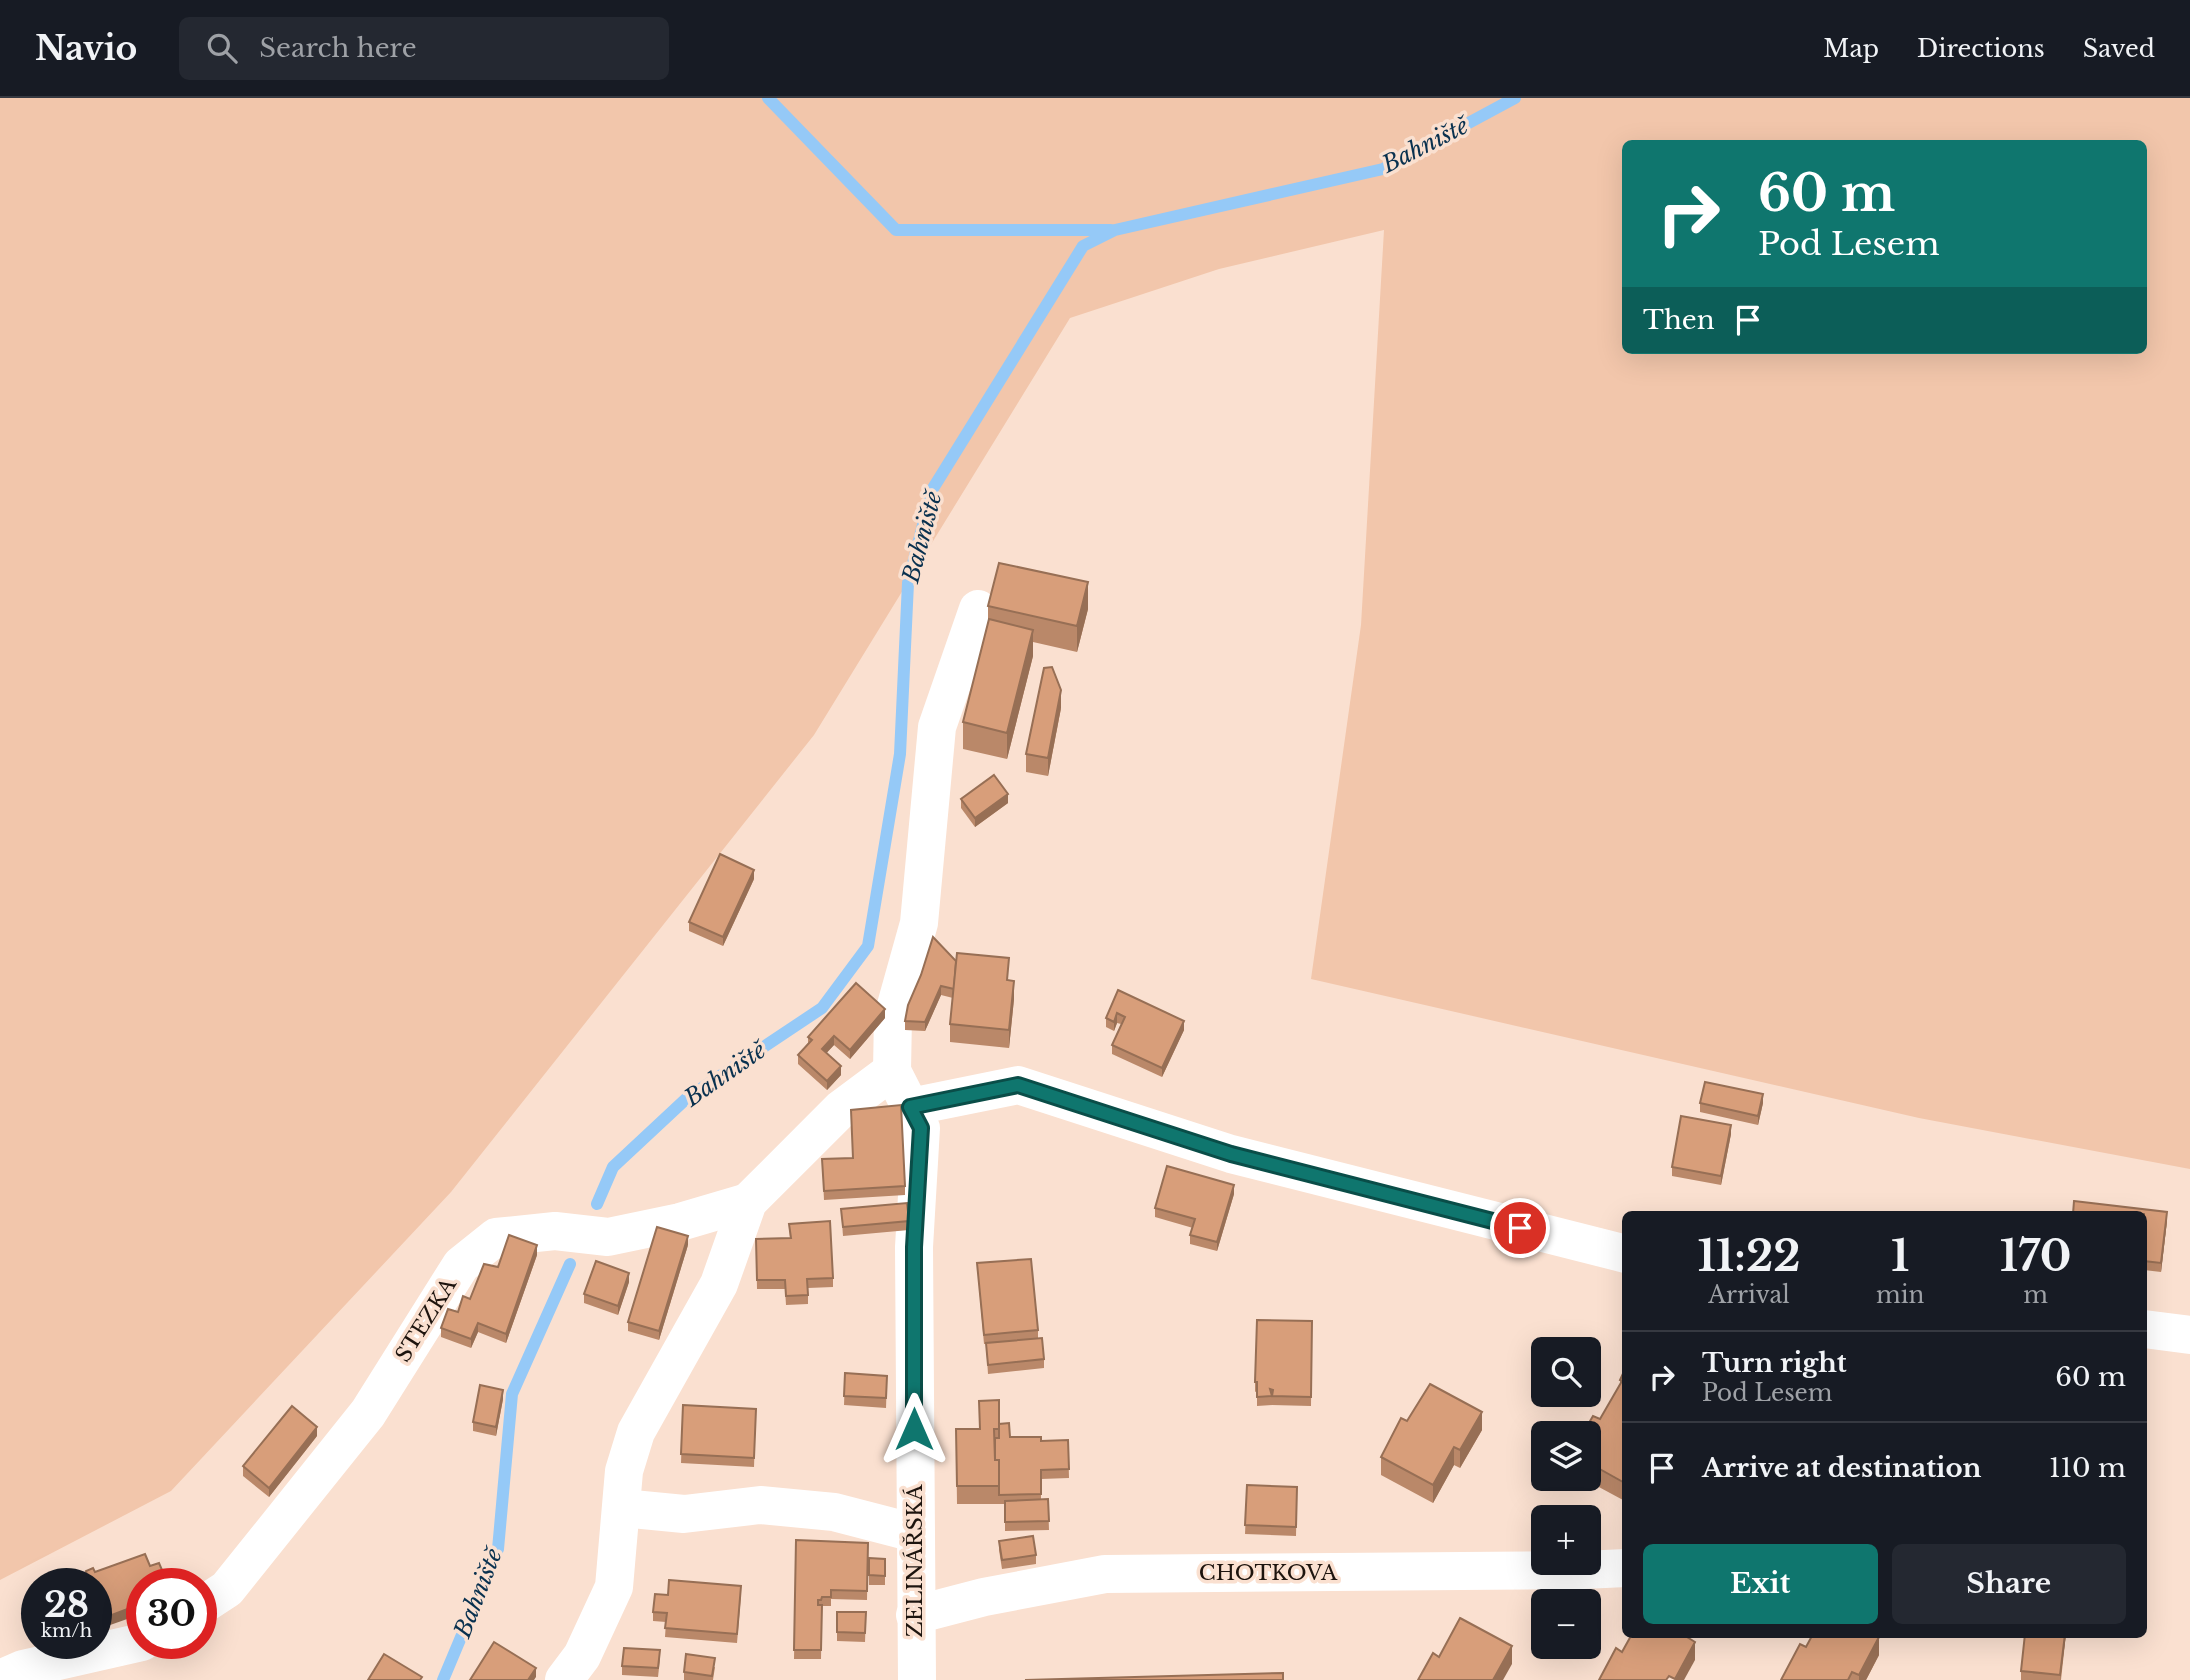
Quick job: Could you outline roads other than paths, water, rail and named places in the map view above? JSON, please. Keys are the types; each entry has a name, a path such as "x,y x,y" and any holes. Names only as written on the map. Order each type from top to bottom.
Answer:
{"street":[{"path":"564,1680 582,1656 614,1587 624,1471 636,1432 719,1284 748,1202 841,1109 892,1071 893,1016 919,923 937,727 978,609"},
{"name":"ZELINÁŘSKÁ","path":"892,1071 921,1128 914,1247 917,1680"},
{"path":"910,1107 1018,1085 1231,1154 1622,1253"},
{"name":"STEZKA","path":"217,1596 227,1589 368,1413 461,1265 496,1237 555,1231 608,1237 680,1222 748,1202"},
{"path":"2147,1329 2190,1335"},
{"path":"622,1508 684,1514 772,1506 834,1512 915,1534"},
{"name":"CHOTKOVA","path":"915,1615 984,1597 1105,1574 1583,1570 1622,1567"},
{"path":"0,1679 23,1669 126,1646"}],"waterway":[{"path":"768,98 896,230 1111,230"},
{"name":"Bahniště","path":"597,1204 613,1167 687,1098 822,1008 868,946 900,754 908,583 932,490 1083,246 1115,230 1383,169 1515,98"},
{"name":"Bahniště","path":"443,1680 498,1549 512,1394 570,1264"}]}
